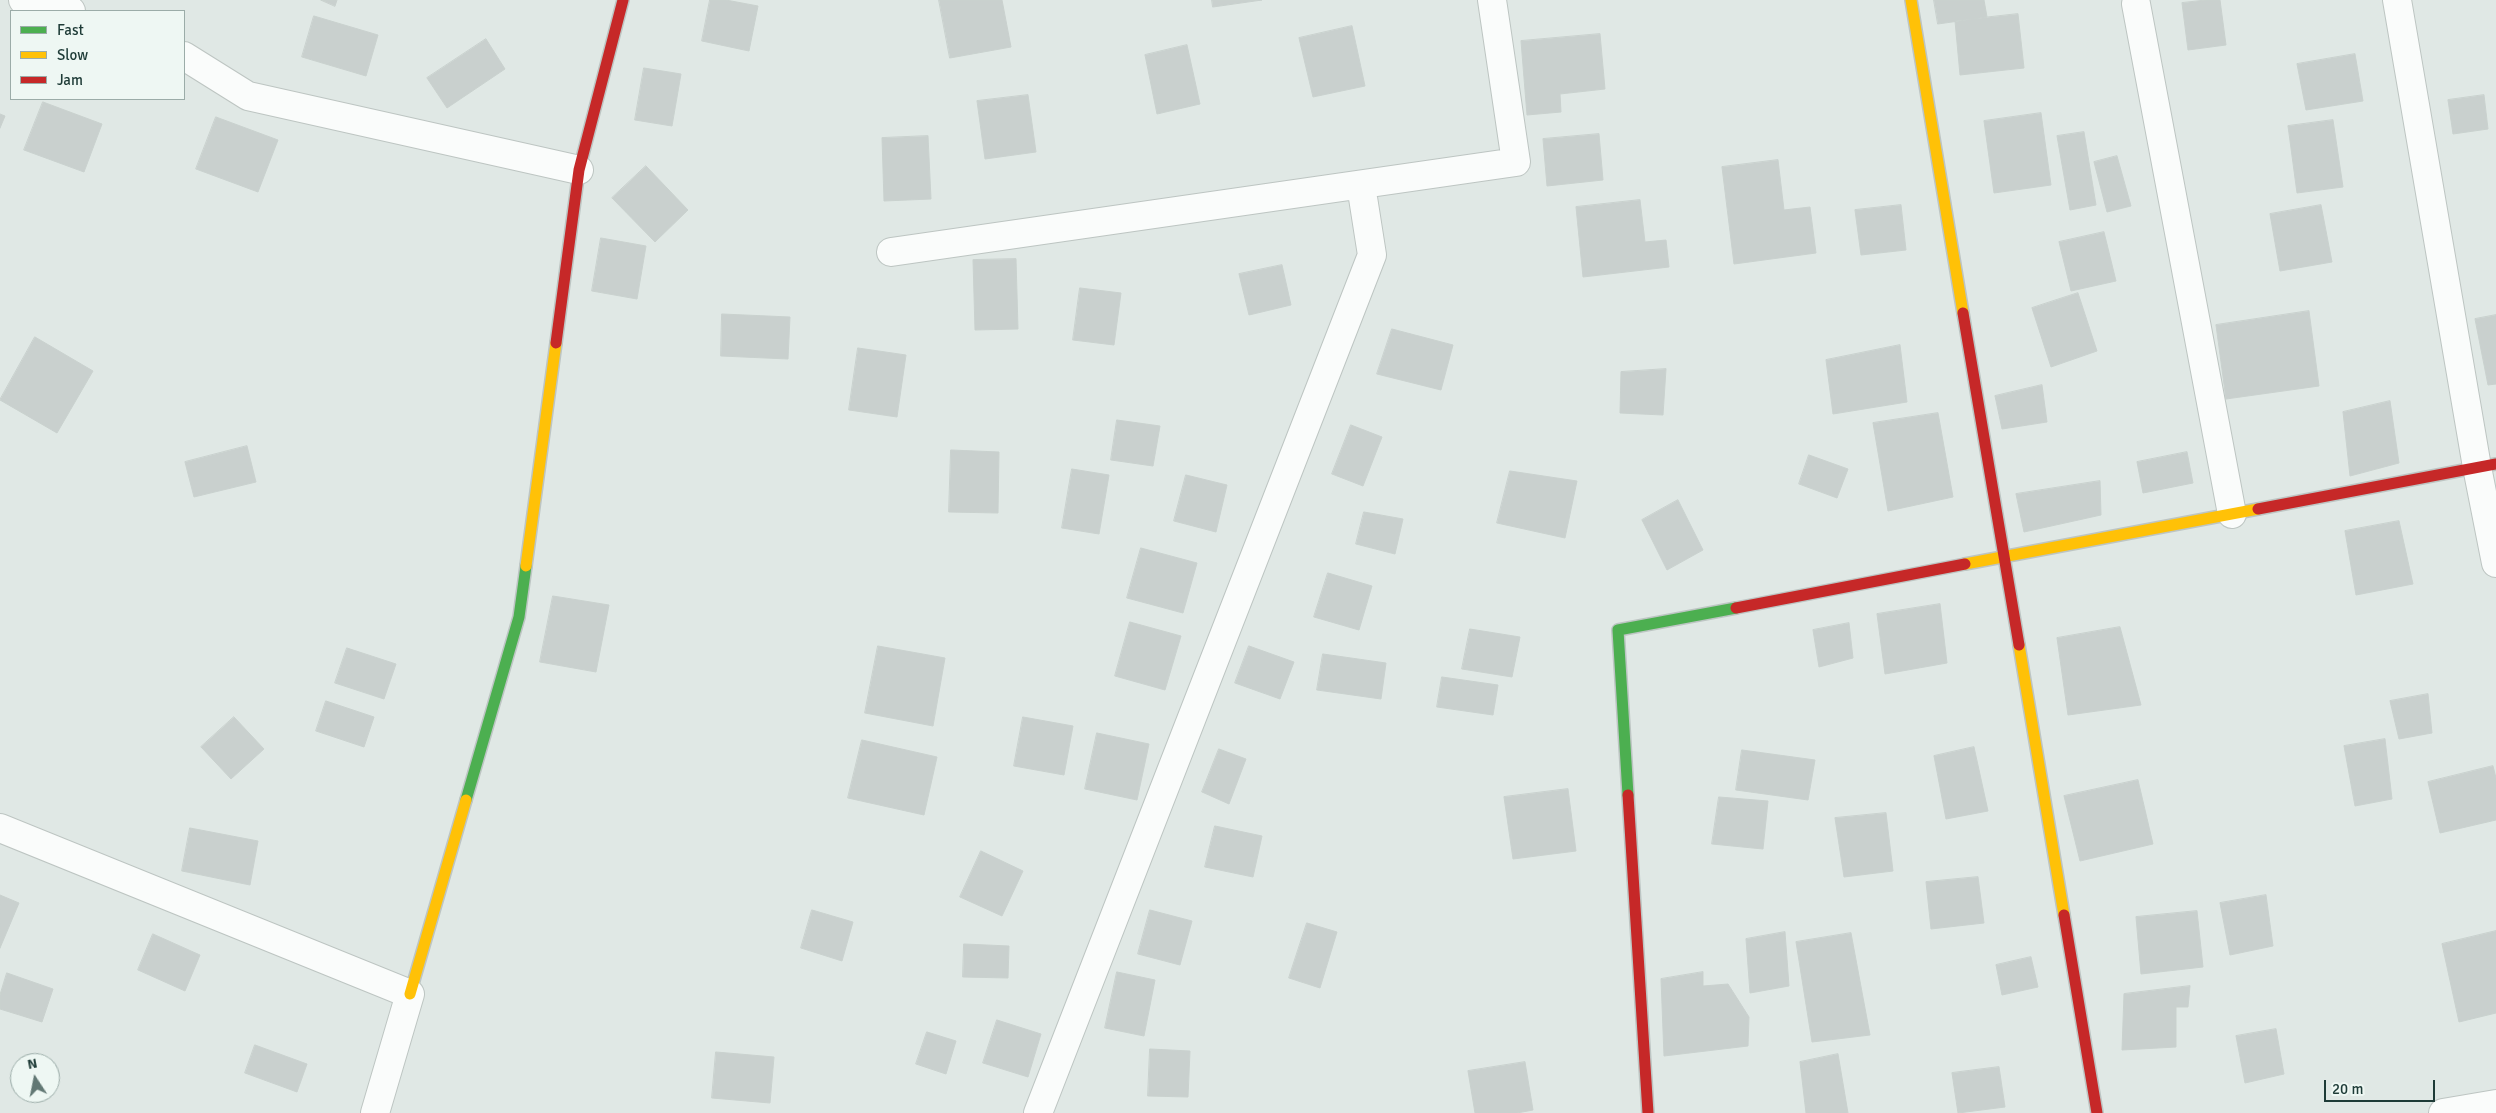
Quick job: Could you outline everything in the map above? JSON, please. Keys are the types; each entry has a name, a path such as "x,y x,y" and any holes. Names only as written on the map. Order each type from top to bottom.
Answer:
{"street":[{"path":"23,0 67,10"},
{"path":"375,1113 519,617 579,170 623,0"},
{"path":"891,252 1516,162 1492,0"},
{"path":"1911,0 2097,1113"},
{"path":"2397,0 2486,466 2496,563"},
{"path":"2136,4 2232,514"},
{"path":"185,57 248,96 579,170"},
{"path":"1038,1113 1372,255 1362,185"},
{"path":"1648,1113 1618,630 2486,466"},
{"path":"0,828 410,994"},
{"path":"2443,1113 2496,1104"}],"building":[{"path":"321,0 337,0 335,6"},
{"path":"710,0 726,0 758,6 749,51 702,41"},
{"path":"939,0 1002,0 1011,47 950,58"},
{"path":"1212,0 1262,0 1213,7"},
{"path":"1934,0 1984,0 1987,17 1938,24"},
{"path":"2220,0 2226,45 2188,50 2182,3"},
{"path":"2018,14 2024,68 1960,75 1955,21"},
{"path":"314,16 378,35 366,76 302,57"},
{"path":"1352,26 1365,86 1313,97 1299,38"},
{"path":"1600,34 1605,89 1560,94 1561,112 1527,115 1521,41"},
{"path":"486,39 505,69 447,108 427,78"},
{"path":"1187,45 1200,104 1157,114 1145,55"},
{"path":"2355,54 2363,101 2306,110 2297,64"},
{"path":"644,68 681,74 672,126 635,120"},
{"path":"1028,95 1036,152 985,159 977,101"},
{"path":"2484,95 2488,129 2453,134 2448,100"},
{"path":"43,102 102,124 84,172 24,150"},
{"path":"2041,113 2051,185 1994,193 1984,121"},
{"path":"0,114 5,116 0,128"},
{"path":"216,117 278,140 258,192 196,169"},
{"path":"2333,120 2343,187 2297,193 2288,126"},
{"path":"2084,132 2096,205 2070,210 2057,136"},
{"path":"1599,134 1603,180 1547,186 1543,139"},
{"path":"928,136 931,199 884,201 882,138"},
{"path":"2117,156 2131,206 2107,212 2094,162"},
{"path":"1778,160 1784,210 1810,207 1816,253 1734,264 1722,167"},
{"path":"646,166 688,210 655,242 612,198"},
{"path":"1640,200 1645,242 1666,240 1669,267 1583,277 1576,207"},
{"path":"1901,205 1906,250 1861,255 1855,210"},
{"path":"2321,205 2332,262 2280,271 2270,214"},
{"path":"2104,232 2116,281 2071,291 2059,242"},
{"path":"601,238 646,246 637,299 592,291"},
{"path":"1016,259 1018,329 975,330 973,260"},
{"path":"1282,265 1291,305 1249,315 1239,274"},
{"path":"1080,288 1121,293 1114,345 1073,340"},
{"path":"2078,293 2097,351 2051,367 2032,308"},
{"path":"2309,311 2319,386 2226,399 2216,325"},
{"path":"722,314 790,317 788,359 721,356"},
{"path":"2496,315 2496,384 2488,385 2475,319"},
{"path":"1392,329 1453,345 1441,390 1377,374"},
{"path":"35,337 93,371 57,433 0,400"},
{"path":"1900,345 1907,402 1833,414 1826,360"},
{"path":"858,348 906,355 897,417 849,410"},
{"path":"1666,369 1663,415 1620,413 1621,372"},
{"path":"2042,385 2047,422 2002,429 1995,396"},
{"path":"2390,401 2399,463 2350,476 2343,412"},
{"path":"1938,413 1953,497 1888,511 1873,423"},
{"path":"1117,420 1160,426 1153,466 1111,460"},
{"path":"1351,425 1382,437 1363,486 1332,474"},
{"path":"247,446 256,482 194,497 185,462"},
{"path":"951,450 999,452 998,513 949,512"},
{"path":"2187,452 2193,483 2143,493 2137,462"},
{"path":"1809,455 1848,469 1837,498 1799,484"},
{"path":"1072,469 1109,475 1099,534 1062,528"},
{"path":"1510,471 1577,481 1565,538 1497,523"},
{"path":"1186,475 1227,485 1216,532 1174,521"},
{"path":"2100,481 2101,515 2024,532 2016,494"},
{"path":"1678,500 1703,550 1667,570 1642,520"},
{"path":"1364,512 1403,519 1395,554 1356,544"},
{"path":"2399,521 2413,584 2356,595 2345,531"},
{"path":"1141,548 1197,563 1183,613 1127,598"},
{"path":"1328,573 1372,586 1359,630 1314,617"},
{"path":"553,596 609,605 596,672 540,662"},
{"path":"1940,604 1947,663 1885,674 1877,614"},
{"path":"1130,622 1181,636 1165,690 1115,676"},
{"path":"1849,623 1853,658 1819,667 1813,630"},
{"path":"2120,627 2141,705 2068,715 2057,638"},
{"path":"1470,629 1520,637 1512,677 1462,669"},
{"path":"878,646 945,658 933,726 865,713"},
{"path":"1249,646 1294,662 1280,699 1235,683"},
{"path":"347,648 396,664 384,699 335,683"},
{"path":"1323,654 1386,663 1381,699 1317,690"},
{"path":"1442,677 1498,685 1493,715 1437,707"},
{"path":"2428,694 2432,733 2399,739 2390,701"},
{"path":"326,701 374,717 364,747 316,731"},
{"path":"234,717 264,749 231,779 201,747"},
{"path":"1023,717 1073,726 1064,775 1014,766"},
{"path":"1097,733 1149,744 1137,800 1085,789"},
{"path":"2385,739 2392,799 2355,806 2344,746"},
{"path":"862,740 937,757 924,815 848,798"},
{"path":"1974,747 1988,811 1946,819 1934,756"},
{"path":"1219,749 1246,759 1229,804 1202,792"},
{"path":"1742,750 1815,760 1808,800 1736,790"},
{"path":"2493,766 2496,778 2496,820 2440,833 2428,782"},
{"path":"2138,780 2153,844 2080,861 2064,796"},
{"path":"1568,789 1576,851 1513,859 1504,797"},
{"path":"1719,797 1768,801 1763,849 1712,844"},
{"path":"1886,813 1893,871 1844,877 1835,818"},
{"path":"1215,826 1262,836 1253,877 1205,867"},
{"path":"190,828 258,841 250,885 182,871"},
{"path":"981,851 1023,871 1002,916 960,897"},
{"path":"1978,877 1984,923 1931,929 1926,882"},
{"path":"0,895 19,903 0,948"},
{"path":"2266,895 2273,946 2230,955 2220,903"},
{"path":"812,910 853,922 842,961 801,948"},
{"path":"1150,910 1192,921 1180,965 1138,954"},
{"path":"2197,911 2203,967 2141,974 2136,917"},
{"path":"1307,923 1337,932 1320,988 1289,978"},
{"path":"2496,931 2496,1013 2459,1022 2442,944"},
{"path":"1785,932 1789,986 1750,993 1746,939"},
{"path":"1851,933 1870,1035 1812,1042 1796,942"},
{"path":"153,934 200,955 185,991 138,970"},
{"path":"964,944 1009,946 1008,978 963,977"},
{"path":"2031,957 2038,987 2002,995 1996,965"},
{"path":"1117,972 1155,980 1144,1036 1105,1028"},
{"path":"1703,972 1703,986 1728,984 1749,1017 1748,1046 1664,1056 1661,979"},
{"path":"7,973 53,989 42,1022 0,1009 0,995"},
{"path":"2190,986 2188,1007 2176,1007 2176,1047 2122,1050 2124,994"},
{"path":"997,1020 1041,1034 1028,1077 983,1063"},
{"path":"2276,1029 2284,1074 2245,1083 2236,1036"},
{"path":"927,1032 956,1041 946,1074 916,1064"},
{"path":"255,1045 307,1064 297,1092 245,1073"},
{"path":"1150,1049 1190,1051 1188,1097 1148,1096"},
{"path":"716,1052 774,1057 770,1103 712,1098"},
{"path":"1838,1054 1848,1113 1806,1113 1800,1062"},
{"path":"1525,1062 1533,1110 1517,1113 1475,1113 1468,1071"},
{"path":"1999,1067 2005,1107 1958,1113 1952,1073"}],"traffic: fast":[{"path":"466,800 519,617 526,566"},
{"path":"1628,795 1618,630 1736,608"}],"traffic: slow":[{"path":"1911,0 1963,313"},
{"path":"526,566 556,343"},
{"path":"1965,564 2258,509"},
{"path":"2019,645 2064,915"},
{"path":"410,994 466,800"}],"traffic: jam":[{"path":"556,343 579,170 623,0"},
{"path":"1963,313 2019,645"},
{"path":"2258,509 2496,464"},
{"path":"1736,608 1965,564"},
{"path":"1628,795 1648,1113"},
{"path":"2064,915 2097,1113"}]}
